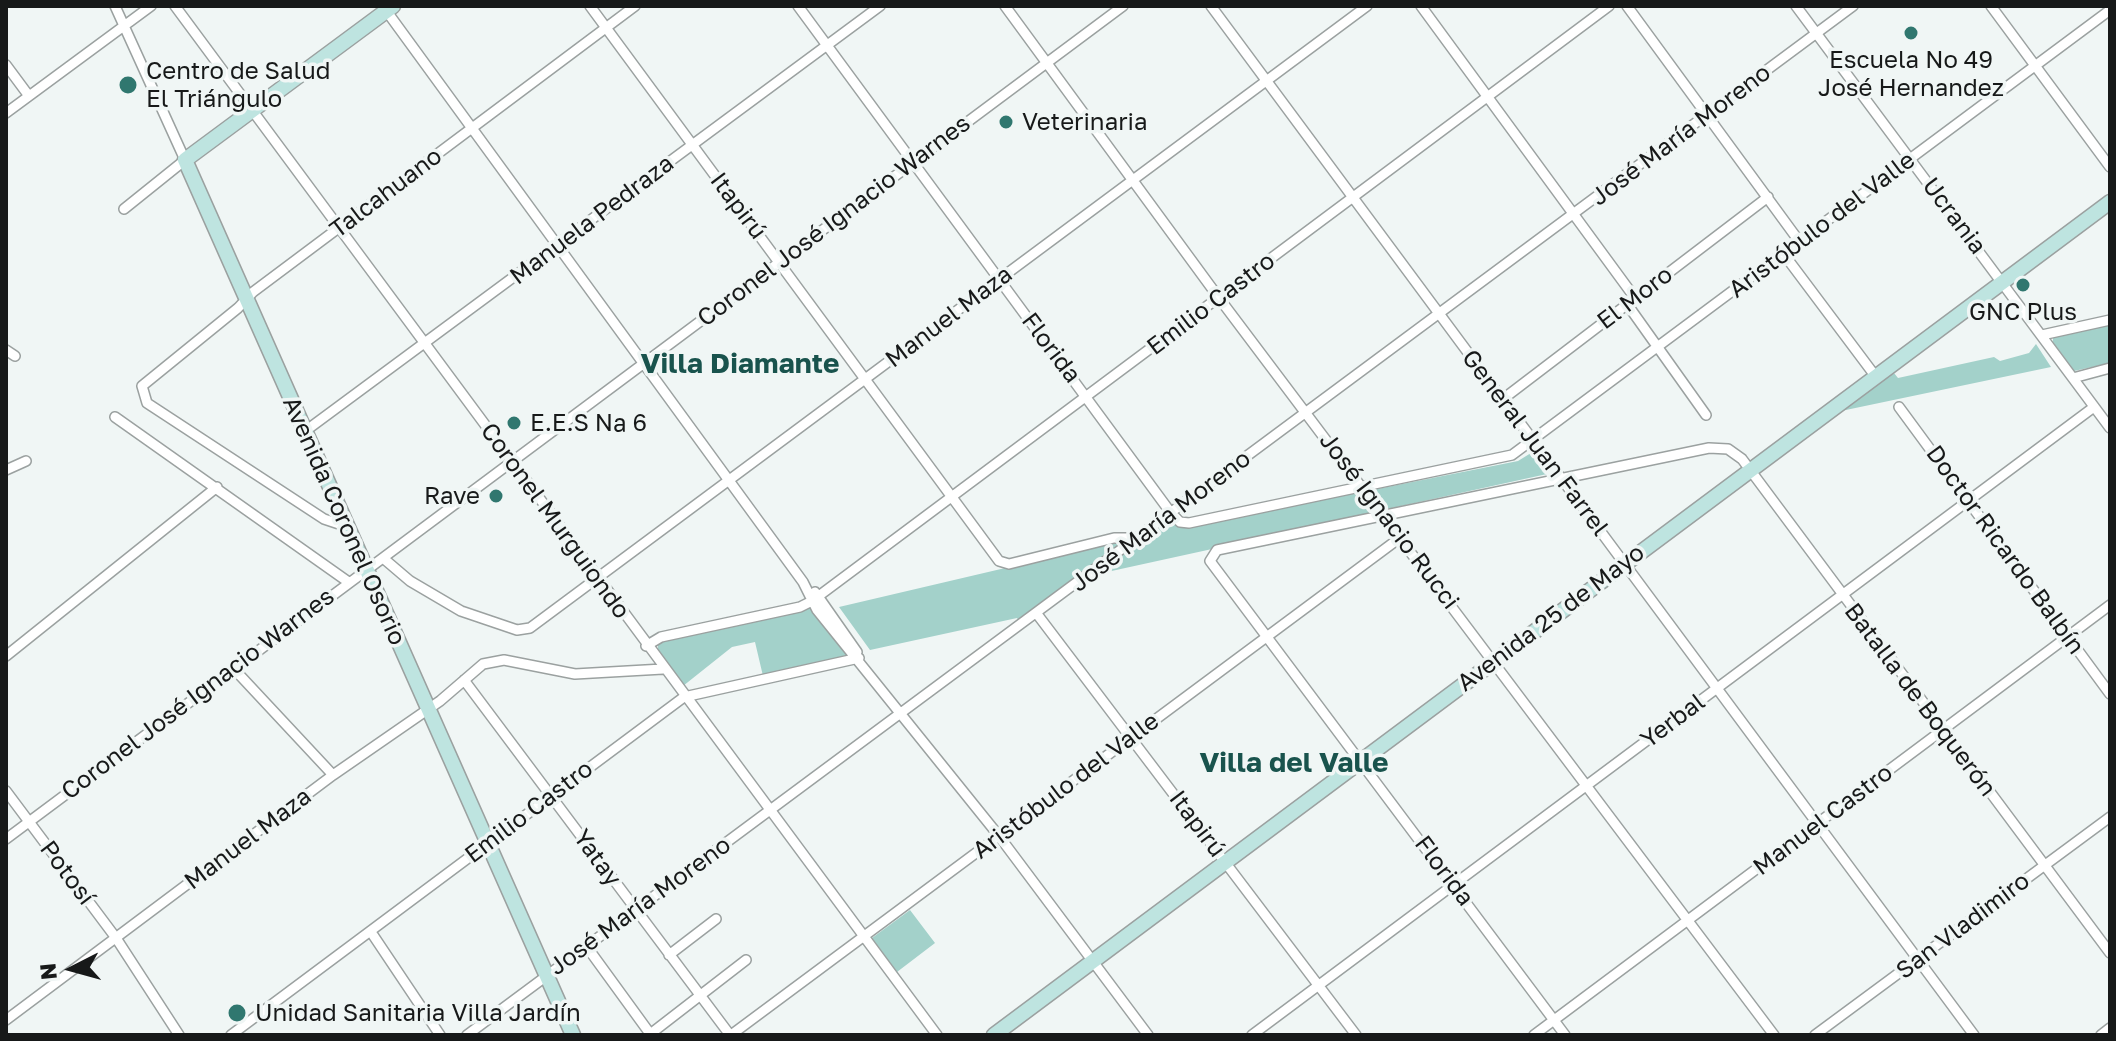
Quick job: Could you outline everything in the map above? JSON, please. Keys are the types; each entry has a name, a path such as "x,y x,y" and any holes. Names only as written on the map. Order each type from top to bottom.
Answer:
{"main road":[{"path":"185,160 387,8"},
{"name":"Avenida Coronel Osorio","path":"185,160 364,570 429,707 573,1035"},
{"name":"Avenida 25 de Mayo","path":"994,1035 2110,202"}],"street":[{"name":"Avenida Coronel Osorio","path":"115,6 185,160"},
{"path":"6,113 151,6"},
{"name":"Coronel Murguiondo","path":"175,6 937,1035"},
{"name":"Itapirú","path":"590,6 999,561 1009,564 1114,538 1137,538"},
{"name":"Talcahuano","path":"345,526 324,519 147,403 142,386 339,228 635,6"},
{"name":"Florida","path":"798,6 1171,513"},
{"name":"Manuela Pedraza","path":"304,432 426,345 880,6"},
{"name":"José Ignacio Rucci","path":"1005,6 1219,298 1774,1035"},
{"name":"Coronel José Ignacio Warnes","path":"6,839 347,581 383,558 1123,6"},
{"name":"General Juan Farrel","path":"1211,6 1974,1035"},
{"name":"Manuel Maza","path":"383,558 410,581 461,611 517,630 530,628 599,580 1367,6"},
{"path":"1421,6 1574,215 1658,348 1706,415"},
{"name":"Emilio Castro","path":"646,646 661,637 800,607 815,598 1609,6"},
{"path":"1627,6 1799,241"},
{"name":"Ucrania","path":"1796,6 2110,428"},
{"name":"José María Moreno","path":"467,1035 1853,6"},
{"path":"1991,6 2110,167"},
{"path":"387,8 803,582 848,635 859,658 999,836 1148,1035"},
{"name":"Aristóbulo del Valle","path":"1171,513 1180,522 1197,523 1504,458 1534,441 2110,10"},
{"path":"6,65 29,96"},
{"path":"124,209 185,160"},
{"name":"El Moro","path":"1503,399 1768,197"},
{"path":"1783,253 1876,377"},
{"path":"2042,335 2110,320"},
{"path":"2073,378 2110,368"},
{"name":"Doctor Ricardo Balbín","path":"1899,407 2110,694"},
{"name":"Yerbal","path":"1252,1035 2094,407"},
{"path":"115,417 347,581"},
{"name":"Batalla de Boquerón","path":"1563,479 1709,448 1728,449 1750,471 2110,953"},
{"path":"6,470 26,461"},
{"path":"1384,516 1563,479"},
{"path":"6,656 217,487"},
{"name":"Florida","path":"1384,516 1217,550 1210,561 1565,1035"},
{"name":"Aristóbulo del Valle","path":"730,1035 1401,537"},
{"name":"Manuel Castro","path":"1534,1035 2110,605"},
{"name":"Itapirú","path":"1037,614 1356,1035"},
{"name":"Emilio Castro","path":"231,1035 684,697 859,658"},
{"name":"Manuel Maza","path":"6,1020 491,660 575,674 663,669"},
{"path":"234,669 333,775"},
{"name":"Yatay","path":"464,680 730,1035"},
{"name":"Potosí","path":"6,791 116,938 179,1035"},
{"name":"San Vladimiro","path":"1815,1035 2110,817"},
{"path":"669,955 716,919"},
{"path":"371,932 440,1035"},
{"path":"587,947 650,1035 746,960"},
{"path":"2101,1035 2110,1028"}],"green space":[{"path":"2110,322 2110,363 2074,371 2053,342 2053,336"},
{"path":"2036,344 2051,367 1841,411 1894,373 1898,378 1994,357 2000,361 2029,353"},
{"path":"1531,453 1539,455 1547,474 1392,508 1386,508 1375,493 1377,489 1518,461"},
{"path":"1356,493 1375,511 1372,514 1107,572 1104,568 1166,522 1197,526"},
{"path":"1116,542 1120,546 1019,621 1017,618 870,650 839,607"},
{"path":"811,607 851,658 763,676 755,642 732,647 683,686 658,650 658,645 665,638"},
{"path":"910,910 935,943 897,972 872,938"}],"place":[{"name":"Escuela No 49 José Hernandez","path":"1911,33"},
{"name":"Centro de Salud El Triángulo","path":"128,85"},
{"name":"Veterinaria","path":"1006,122"},
{"name":"GNC Plus","path":"2023,285"},
{"name":"E.E.S Nª 6","path":"514,423"},
{"name":"Rave","path":"496,496"},
{"name":"Unidad Sanitaria Villa Jardín","path":"237,1013"}],"district":[{"name":"Villa Diamante","path":"740,364"},
{"name":"Villa del Valle","path":"1294,763"}]}
